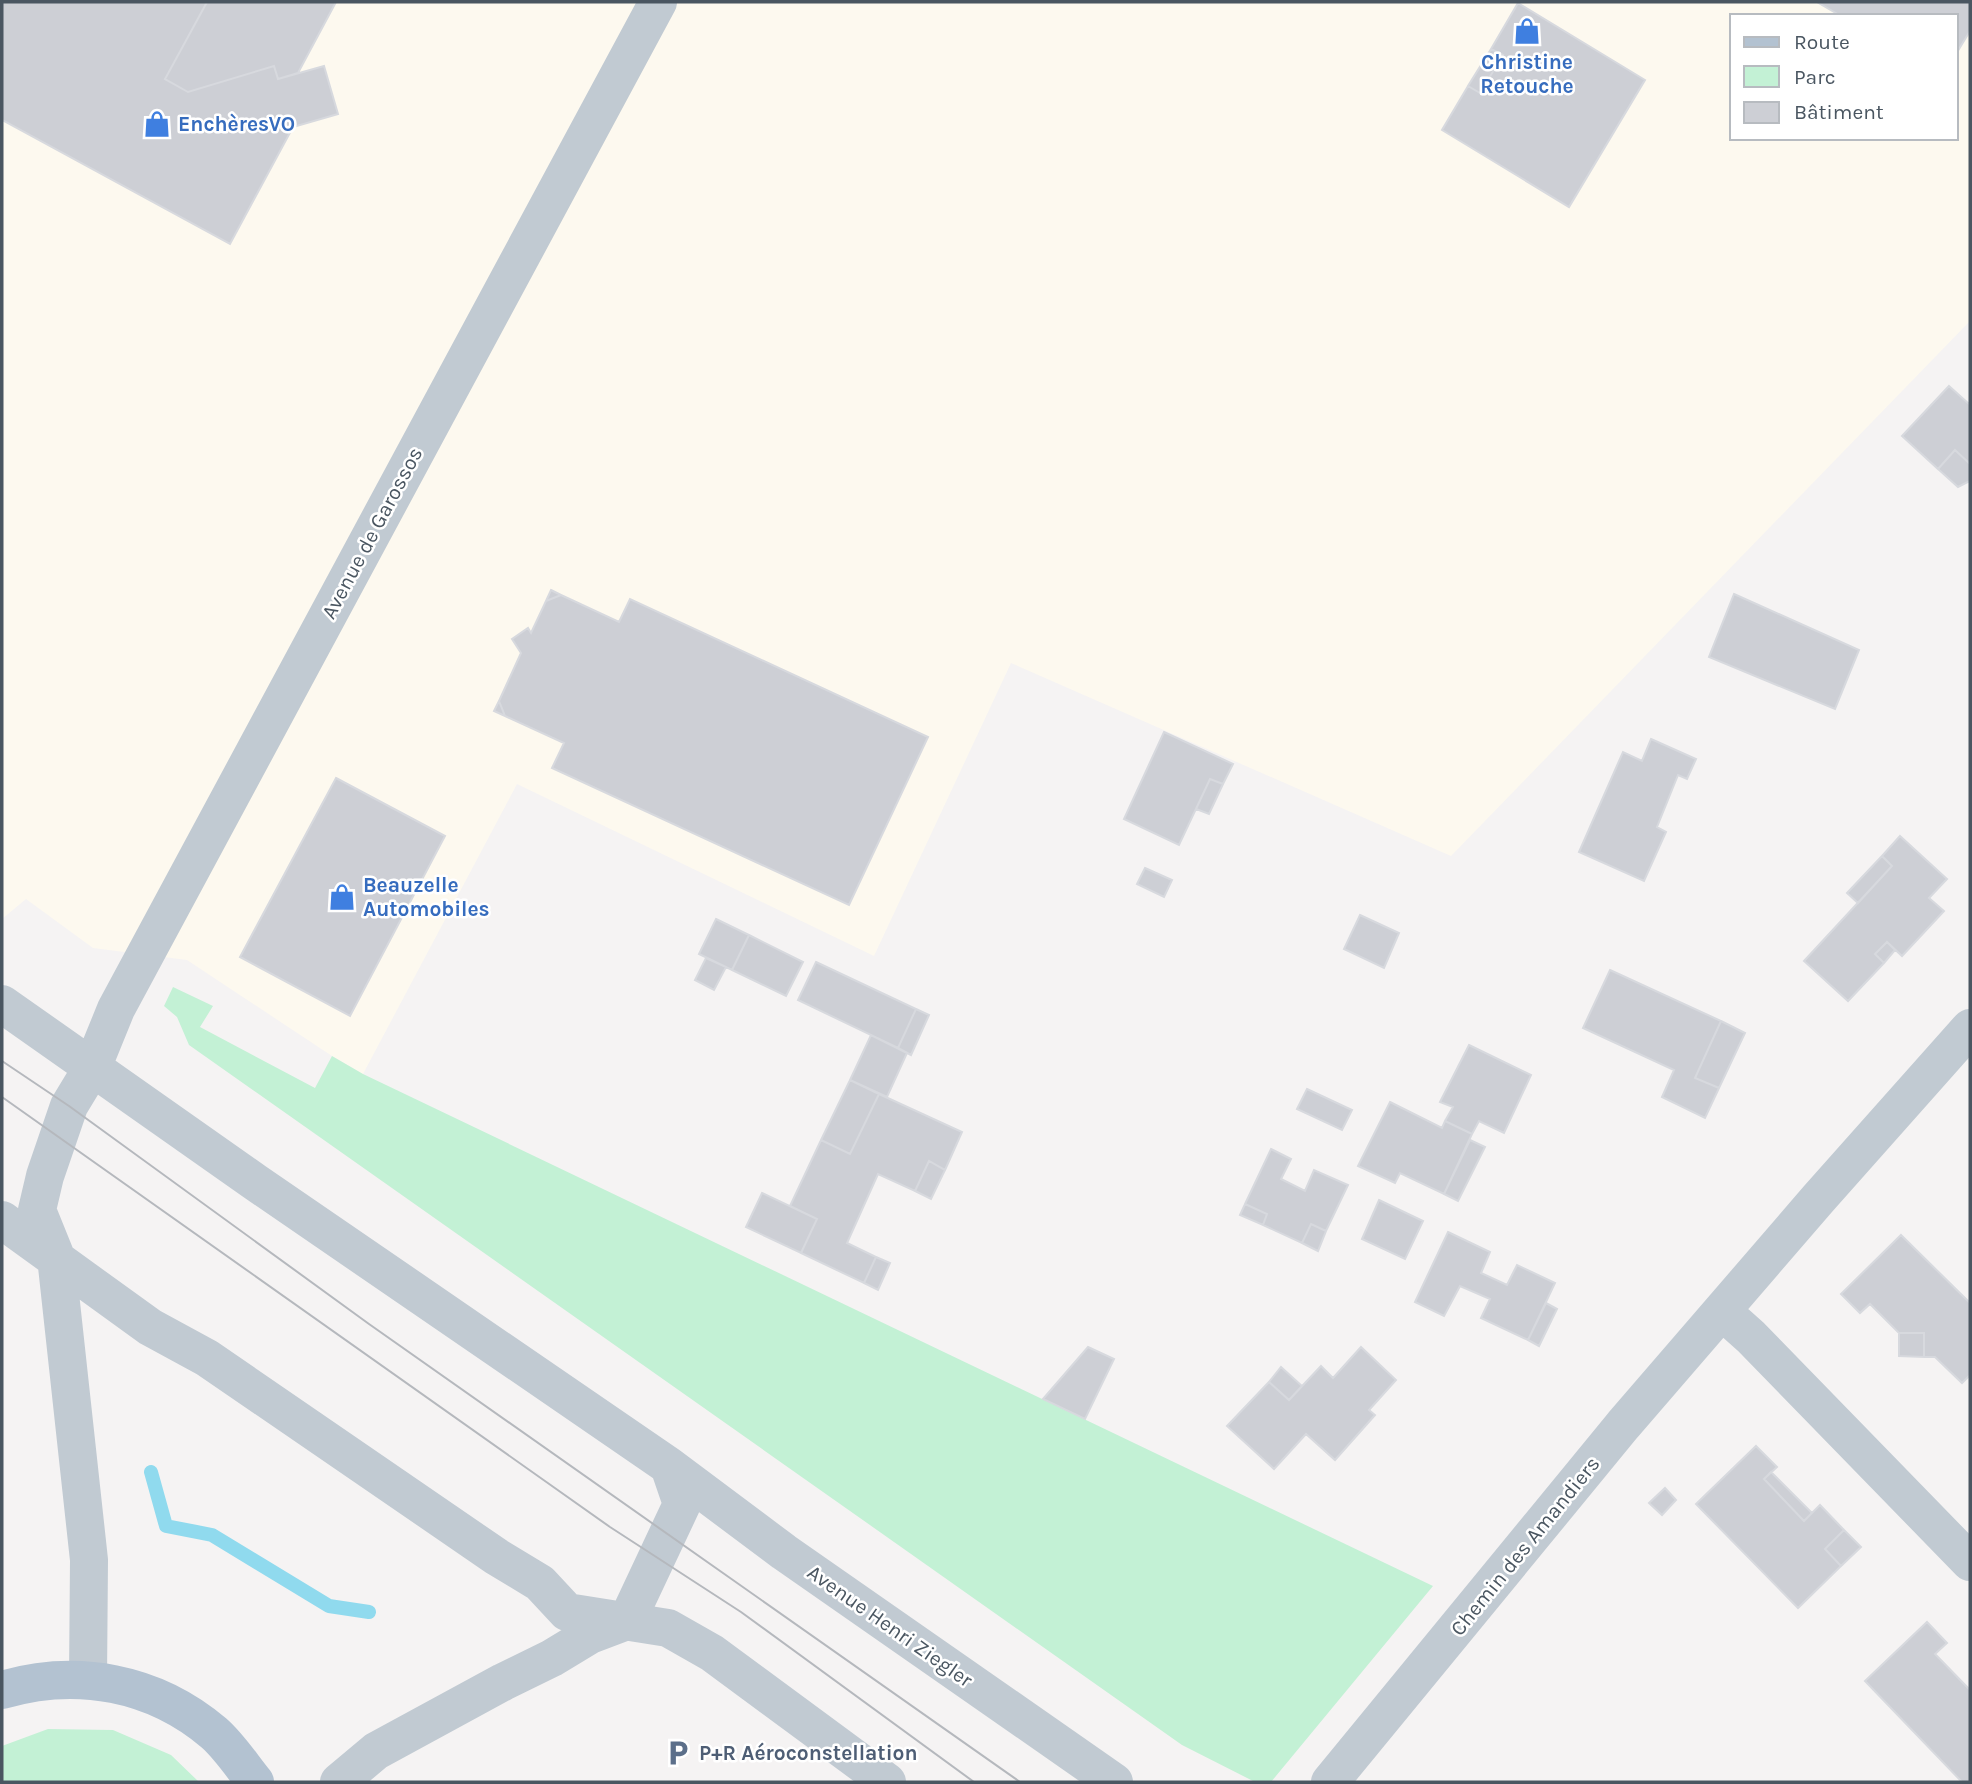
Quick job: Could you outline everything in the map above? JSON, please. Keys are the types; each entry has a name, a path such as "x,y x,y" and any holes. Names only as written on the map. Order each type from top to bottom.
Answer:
{"main road":[{"path":"2,1690 88,1679 144,1692 182,1709 216,1734 255,1782"}],"street":[{"name":"Avenue de Garossos","path":"57,1257 37,1210 45,1175 69,1106 92,1068 116,1009 657,2"},
{"name":"Avenue Henri Ziegler","path":"2,1004 669,1466 784,1552 1114,1782"},
{"name":"Chemin des Amandiers","path":"1330,1782 1623,1425 1970,1028"},
{"path":"2,1220 57,1257 150,1327 206,1358 497,1557 540,1583 566,1612 668,1628 712,1653 887,1782"},
{"path":"57,1257 89,1560 88,1679"},
{"path":"1723,1312 1751,1337 1970,1562"},
{"path":"339,1782 376,1751 552,1658 590,1635 627,1621 682,1504 669,1466"}],"shaded area":[{"path":"2,2 1970,2 1970,321 1451,856 1011,663 874,956 517,784 363,1074 187,960 93,948 26,899 2,919"}],"green space":[{"path":"173,987 213,1006 200,1027 315,1088 332,1056 363,1074 1433,1586 1271,1782 1255,1782 1182,1745 189,1045 177,1017 164,1006"},
{"path":"48,1729 113,1730 171,1755 199,1782 2,1782 2,1746"}],"building":[{"name":"EnchèresVO","path":"2,2 207,2 165,79 188,92 274,66 278,79 324,66 338,114 293,127 230,244 2,120"},
{"path":"207,2 336,2 298,73 278,79 274,66 188,92 165,79"},
{"path":"1817,2 1970,2 1970,31 1958,51 1958,14 1838,14"},
{"path":"1518,3 1645,80 1569,207 1442,130 1468,86 1480,93 1503,55 1491,49"},
{"path":"1491,49 1503,55 1480,93 1468,86"},
{"path":"1949,386 1969,404 1970,402 1970,464 1955,450 1938,469 1902,436"},
{"path":"1955,450 1970,464 1970,481 1958,487 1938,469"},
{"path":"551,590 561,595 546,601"},
{"path":"1734,594 1859,650 1835,709 1709,657"},
{"path":"561,595 619,622 630,599 928,737 849,905 552,768 564,743 505,716 499,701 521,653 512,639 528,628 531,633 546,601"},
{"path":"499,701 505,716 494,711"},
{"path":"1164,732 1233,764 1223,784 1210,779 1179,845 1124,819"},
{"path":"1651,739 1696,759 1687,779 1678,775 1657,827 1666,832 1644,881 1579,852 1623,752 1642,761"},
{"name":"Beauzelle Automobiles","path":"336,778 445,836 350,1016 240,957"},
{"path":"1210,779 1223,784 1209,814 1196,809"},
{"path":"1900,836 1947,879 1929,898 1944,911 1902,956 1887,942 1875,954 1884,963 1848,1001 1804,961 1892,866 1882,856"},
{"path":"1882,856 1892,866 1858,903 1847,893"},
{"path":"1145,868 1172,880 1164,897 1137,884"},
{"path":"1360,915 1399,933 1384,968 1344,949"},
{"path":"716,919 749,935 732,970 699,954"},
{"path":"749,935 803,962 786,996 732,970"},
{"path":"1887,942 1895,950 1884,963 1875,954"},
{"path":"706,958 726,967 714,990 695,980"},
{"path":"816,962 916,1009 898,1048 798,1000"},
{"path":"1610,970 1721,1021 1695,1078 1719,1088 1705,1118 1662,1097 1674,1070 1583,1028"},
{"path":"916,1009 929,1015 911,1055 898,1048"},
{"path":"1721,1021 1745,1033 1719,1088 1695,1078"},
{"path":"871,1035 907,1053 887,1097 850,1080"},
{"path":"1469,1045 1531,1075 1504,1133 1479,1121 1472,1134 1445,1121 1453,1107 1440,1102"},
{"path":"850,1080 879,1094 850,1154 821,1140"},
{"path":"1307,1089 1352,1110 1342,1130 1297,1109"},
{"path":"879,1094 962,1132 945,1170 929,1161 915,1191 878,1174 847,1243 876,1257 864,1283 801,1253 817,1219 790,1206 821,1140 850,1154"},
{"path":"1390,1102 1442,1128 1445,1121 1472,1134 1444,1194 1400,1173 1395,1183 1358,1166"},
{"path":"1470,1140 1485,1147 1458,1201 1444,1194"},
{"path":"1271,1149 1291,1159 1281,1179 1305,1191 1314,1170 1348,1185 1326,1231 1311,1224 1302,1243 1263,1225 1267,1214 1245,1204"},
{"path":"929,1161 945,1170 931,1199 915,1191"},
{"path":"762,1193 817,1219 801,1253 746,1227"},
{"path":"1379,1200 1423,1221 1405,1259 1362,1239"},
{"path":"1245,1204 1267,1214 1263,1225 1240,1215"},
{"path":"1311,1224 1326,1231 1318,1251 1302,1243"},
{"path":"1448,1232 1490,1252 1481,1273 1507,1285 1517,1265 1555,1283 1528,1340 1481,1318 1490,1299 1460,1286 1444,1316 1415,1302"},
{"path":"1901,1235 1970,1303 1970,1375 1962,1383 1935,1357 1924,1357 1924,1333 1899,1333 1870,1304 1860,1313 1841,1294"},
{"path":"876,1257 890,1263 878,1290 864,1283"},
{"path":"1546,1303 1557,1309 1539,1346 1528,1340"},
{"path":"1899,1333 1924,1333 1924,1357 1899,1356"},
{"path":"1088,1347 1114,1359 1085,1419 1043,1399"},
{"path":"1361,1347 1396,1380 1369,1410 1375,1415 1335,1460 1306,1434 1274,1469 1227,1426 1269,1382 1289,1400 1321,1366 1333,1378"},
{"path":"1281,1367 1302,1386 1289,1400 1269,1382"},
{"path":"1756,1446 1777,1467 1764,1479 1804,1521 1820,1505 1844,1530 1825,1549 1841,1566 1798,1608 1696,1504"},
{"path":"1771,1472 1812,1513 1804,1521 1764,1479"},
{"path":"1665,1488 1676,1500 1662,1515 1649,1503"},
{"path":"1844,1530 1861,1547 1841,1566 1825,1549"},
{"path":"1927,1622 1947,1643 1935,1654 1970,1690 1970,1782 1962,1782 1865,1681"}],"waterway":[{"path":"151,1472 166,1526 212,1535 329,1606 369,1612"}],"tram line":[{"path":"2,1061 69,1106 369,1324 1020,1782"},
{"path":"2,1097 610,1527 741,1612 974,1782"}],"place":[{"name":"Christine Retouche","path":"1527,31"},
{"name":"EnchèresVO","path":"157,124"},
{"name":"Beauzelle Automobiles","path":"342,897"},
{"name":"P+R Aéroconstellation","path":"678,1753"}]}
